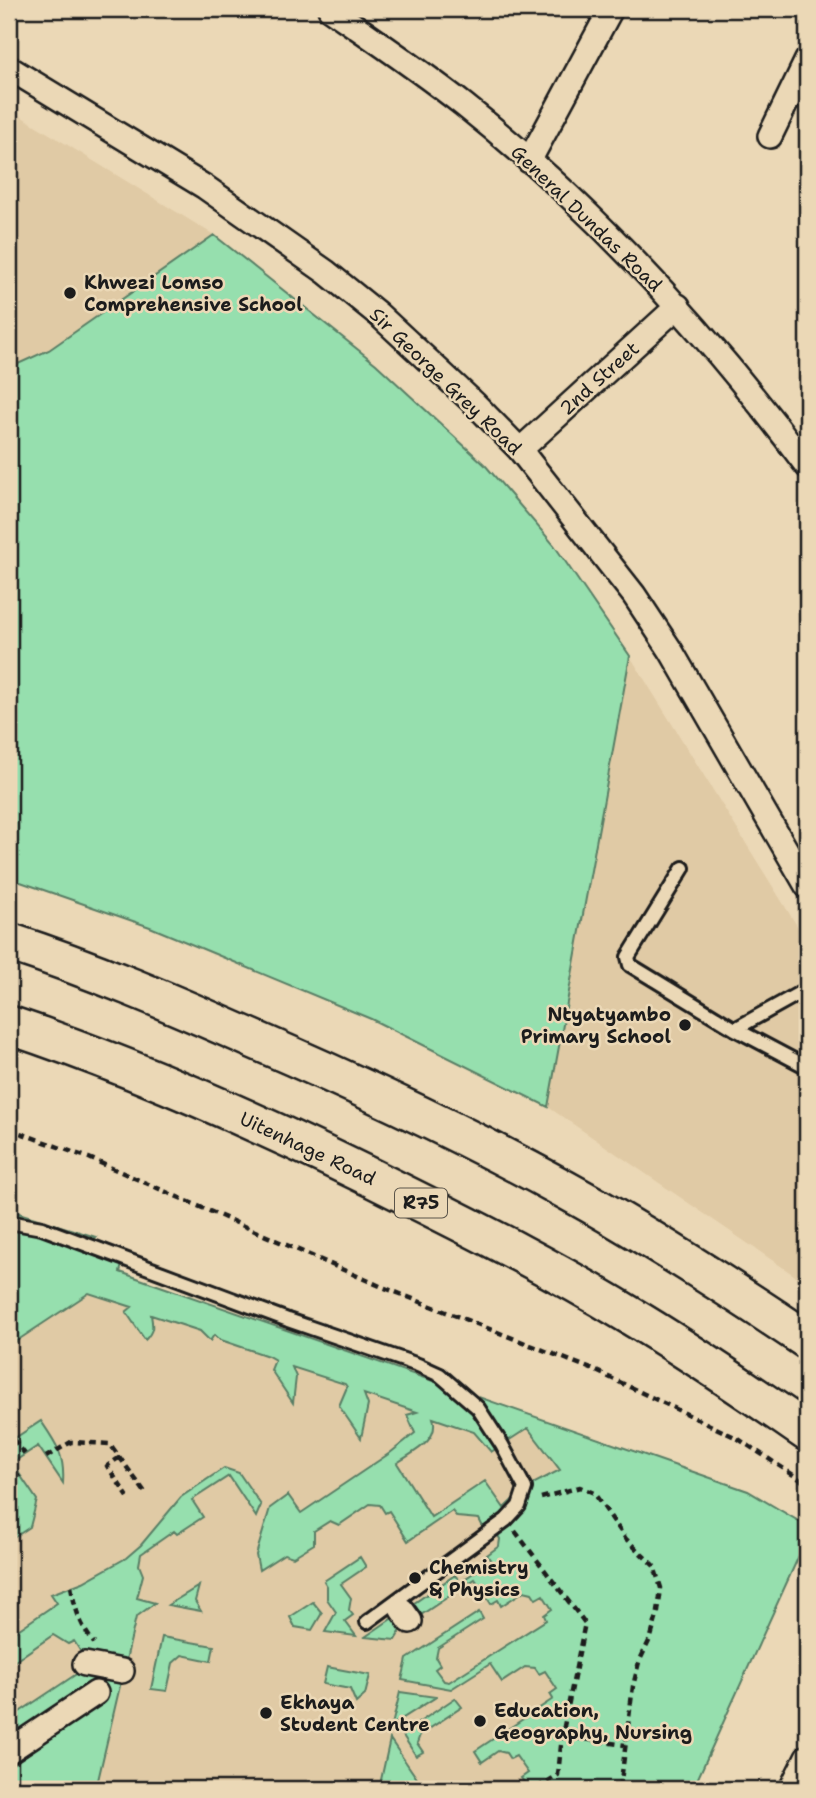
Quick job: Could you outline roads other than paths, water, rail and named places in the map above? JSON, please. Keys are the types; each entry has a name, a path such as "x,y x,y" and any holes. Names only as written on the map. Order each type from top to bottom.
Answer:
{"main road":[{"path":"9,942 209,1020 323,1069 456,1133 644,1234 807,1340"},
{"name":"Uitenhage Road","path":"9,1025 131,1070 278,1132 509,1247 625,1312 710,1365 807,1432"}],"street":[{"name":"General Dundas Road","path":"330,9 465,106 604,231 678,306 807,466"},
{"path":"529,161 611,9"},
{"path":"770,136 807,60"},
{"name":"Sir George Grey Road","path":"9,68 205,187 326,272 378,314 520,450 634,595 664,640 807,886"},
{"name":"2nd Street","path":"520,450 678,306"},
{"path":"90,1654 122,1671"},
{"path":"9,1751 96,1693"},
{"path":"791,1789 807,1757"}],"lane":[{"path":"684,868 628,957 630,965 735,1029 807,1067"},
{"path":"735,1029 807,989"},
{"path":"9,1222 42,1228 288,1320 418,1365 440,1375 478,1408 498,1437 524,1488 519,1506 506,1520 367,1622"}],"place":[{"name":"Khwezi Lomso Comprehensive School","path":"70,293"},
{"name":"Ntyatyambo Primary School","path":"685,1025"},
{"name":"Chemistry & Physics","path":"415,1578"},
{"name":"Ekhaya Student Centre","path":"266,1713"},
{"name":"Education, Geography, Nursing","path":"480,1721"}]}
